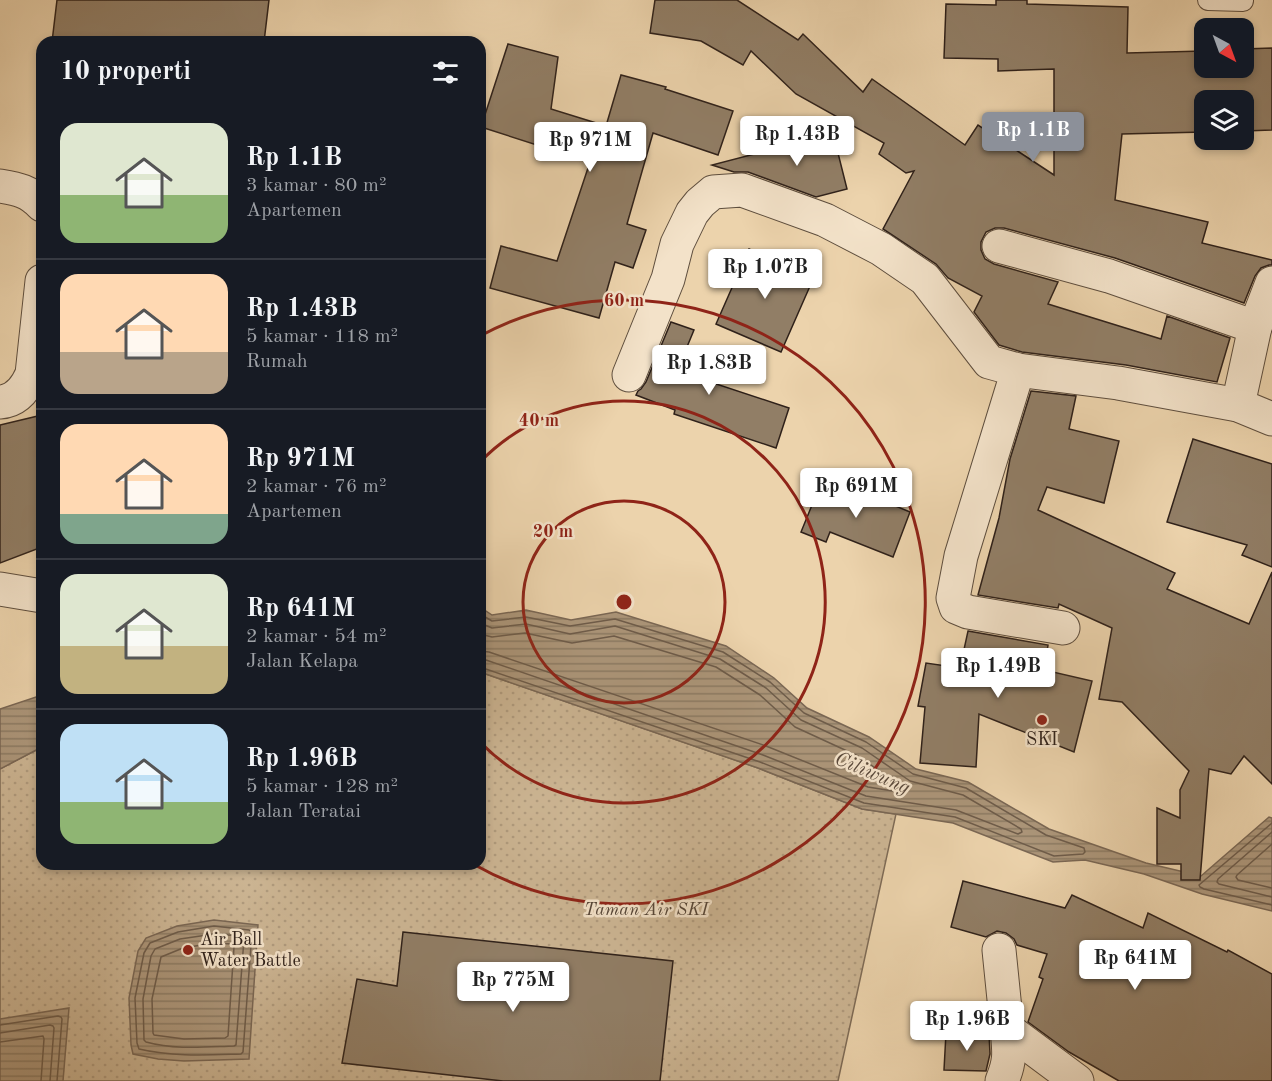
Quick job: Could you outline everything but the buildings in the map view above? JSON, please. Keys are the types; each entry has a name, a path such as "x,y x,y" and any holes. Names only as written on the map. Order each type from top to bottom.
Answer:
{"street":[{"path":"0,186 20,190 36,198"},
{"path":"629,375 668,279 677,243 692,213 713,192 742,190 825,220 881,249 926,279 989,362 1018,370 1118,383 1238,405 1272,419"},
{"path":"999,246 1109,276 1255,327"},
{"path":"1238,405 1255,327 1272,283"},
{"path":"1018,370 961,556 953,598 956,607 968,612 1063,628"},
{"path":"0,402 15,398 36,374"},
{"path":"0,589 36,596"},
{"path":"999,950 1010,1055 1002,1081"},
{"path":"1007,1029 1077,1081"}],"lane":[{"path":"1209,0 1244,1"}],"green space":[{"name":"Taman Air SKI","path":"486,674 758,768 862,809 896,814 838,1081 0,1081 0,769 36,750 36,870 486,870"}],"water":[{"name":"Ciliwung","path":"526,610 571,620 616,612 726,646 774,678 807,708 869,737 916,769 968,782 1049,829 1146,863 1201,876 1269,817 1272,818 1272,911 1202,894 1144,874 1085,860 1053,862 953,823 862,809 758,768 486,674 486,611 492,615"},
{"path":"36,697 36,750 0,769 0,709"},
{"path":"214,920 258,925 249,1059 184,1061 133,1054 129,998 138,951 146,938 177,926"},
{"path":"69,1008 63,1081 0,1081 0,1019"}],"place":[{"name":"SKI","path":"1042,720"},
{"name":"Air Ball Water Battle","path":"188,950"}]}
